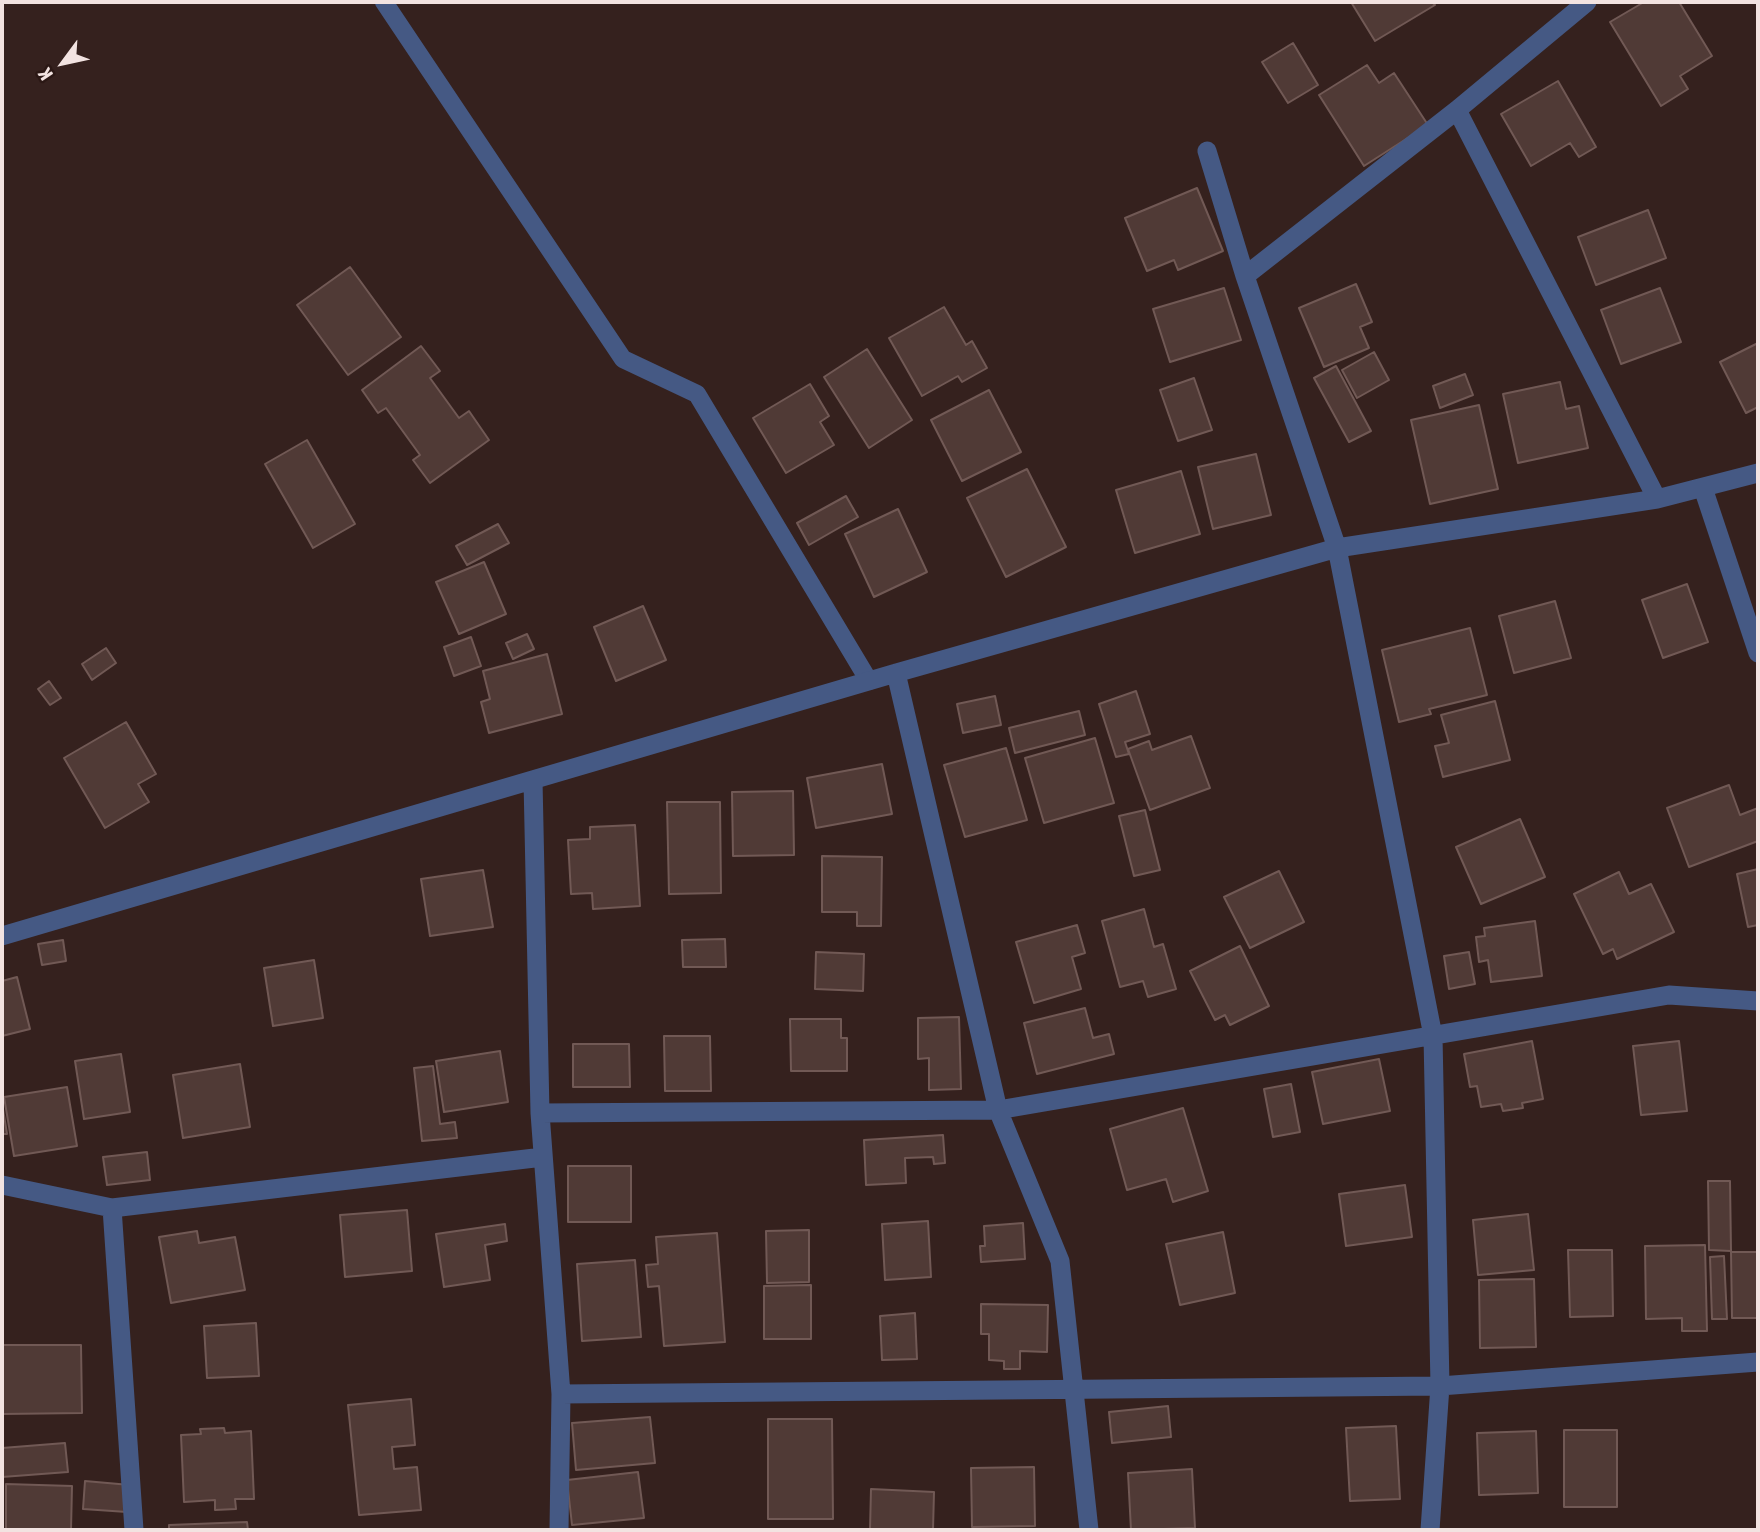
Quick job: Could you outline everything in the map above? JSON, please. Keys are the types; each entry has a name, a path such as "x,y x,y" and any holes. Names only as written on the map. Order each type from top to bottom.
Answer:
{"street":[{"path":"1245,276 1457,110 1587,2"},
{"path":"1457,110 1657,499"},
{"path":"1208,151 1245,276 1337,548 1433,1036 1440,1385 1430,1530"},
{"path":"2,936 896,673 1337,548 1657,499 1758,473"},
{"path":"1703,488 1758,653"},
{"path":"896,673 999,1110 1060,1261 1089,1530"},
{"path":"533,780 540,1113 561,1394 559,1530"},
{"path":"540,1113 999,1110 1669,995 1758,1001"},
{"path":"2,1185 112,1208 543,1157"},
{"path":"112,1208 134,1530"},
{"path":"561,1394 1440,1385 1758,1362"}],"lane":[{"path":"384,2 623,359 697,394 869,681"}],"building":[{"path":"1351,2 1432,2 1435,5 1375,41"},
{"path":"1644,2 1679,2 1712,56 1680,76 1688,89 1661,106 1610,22"},
{"path":"1293,43 1318,85 1288,103 1262,62"},
{"path":"1367,65 1379,83 1394,73 1428,125 1364,166 1319,95"},
{"path":"1558,81 1596,147 1579,157 1570,143 1531,166 1501,114"},
{"path":"1197,188 1223,251 1178,270 1174,260 1147,271 1125,218"},
{"path":"1648,210 1666,258 1596,285 1578,237"},
{"path":"350,267 401,337 348,375 297,305"},
{"path":"1356,284 1372,322 1360,327 1369,348 1324,367 1299,308"},
{"path":"1224,288 1241,340 1170,362 1153,309"},
{"path":"1660,288 1681,342 1621,364 1601,310"},
{"path":"944,307 966,345 972,341 987,368 962,382 958,376 922,396 889,338"},
{"path":"1758,343 1758,407 1746,413 1720,362"},
{"path":"421,346 440,371 430,378 459,418 469,411 489,440 430,483 413,460 420,455 386,408 378,413 362,390"},
{"path":"867,349 912,420 869,448 824,377"},
{"path":"1374,352 1389,380 1357,398 1342,370"},
{"path":"1336,366 1371,431 1349,442 1314,378"},
{"path":"1465,374 1473,395 1440,408 1433,386"},
{"path":"1194,378 1212,430 1178,441 1160,390"},
{"path":"1560,382 1566,409 1579,406 1588,448 1518,463 1503,394"},
{"path":"810,384 829,416 820,422 834,445 786,473 753,418"},
{"path":"989,390 1021,452 962,481 931,420"},
{"path":"1479,405 1498,489 1430,504 1411,420"},
{"path":"307,440 355,524 313,548 265,464"},
{"path":"1256,454 1271,515 1213,529 1198,467"},
{"path":"1027,469 1066,547 1006,577 967,498"},
{"path":"1181,471 1200,534 1135,553 1116,490"},
{"path":"846,496 858,517 809,545 797,523"},
{"path":"898,509 927,572 874,597 845,534"},
{"path":"498,524 509,543 467,565 456,546"},
{"path":"484,562 506,614 459,634 436,582"},
{"path":"1687,584 1708,642 1663,658 1642,600"},
{"path":"1555,601 1571,658 1514,673 1499,616"},
{"path":"643,606 666,660 616,681 594,627"},
{"path":"1470,628 1487,695 1429,709 1431,714 1399,722 1382,650"},
{"path":"527,634 534,649 513,659 506,643"},
{"path":"471,637 481,666 454,676 444,647"},
{"path":"106,648 116,663 92,680 82,664"},
{"path":"547,654 562,714 489,733 481,702 490,699 483,671"},
{"path":"49,681 61,698 50,705 38,689"},
{"path":"1136,691 1150,734 1125,742 1129,754 1116,757 1099,704"},
{"path":"995,696 1001,725 963,733 957,704"},
{"path":"1495,701 1510,760 1443,777 1435,746 1449,743 1441,715"},
{"path":"1079,711 1085,735 1015,753 1009,728"},
{"path":"126,722 156,774 138,784 149,802 105,828 64,758"},
{"path":"1191,736 1210,788 1150,810 1128,749 1149,741 1152,750"},
{"path":"1095,738 1114,803 1044,823 1025,758"},
{"path":"1006,748 1027,820 965,837 944,765"},
{"path":"882,764 892,814 816,828 807,778"},
{"path":"1729,785 1740,815 1758,808 1758,841 1689,867 1667,808"},
{"path":"793,791 794,855 733,856 732,792"},
{"path":"667,802 720,802 721,893 669,894"},
{"path":"1145,810 1160,870 1134,876 1119,816"},
{"path":"1520,819 1545,877 1481,904 1456,847"},
{"path":"635,825 640,906 593,909 592,893 571,894 568,840 590,839 590,827"},
{"path":"822,856 882,857 881,926 857,926 857,912 822,912"},
{"path":"1758,869 1758,925 1748,927 1737,874"},
{"path":"483,870 493,927 430,936 421,879"},
{"path":"1279,871 1304,922 1250,948 1224,897"},
{"path":"1619,872 1629,894 1651,884 1674,932 1617,959 1613,949 1603,954 1574,894"},
{"path":"1144,909 1154,947 1163,944 1176,989 1148,997 1143,981 1120,987 1102,921"},
{"path":"1535,921 1542,976 1491,982 1488,960 1479,962 1476,937 1485,936 1484,928"},
{"path":"1077,925 1085,953 1072,957 1081,989 1034,1003 1016,942"},
{"path":"725,939 726,967 683,967 682,940"},
{"path":"63,940 66,961 42,965 38,944"},
{"path":"1240,946 1269,1006 1230,1025 1225,1015 1215,1020 1190,971"},
{"path":"816,952 864,954 863,991 815,989"},
{"path":"1469,952 1475,984 1449,989 1444,956"},
{"path":"314,960 323,1018 273,1026 264,968"},
{"path":"17,977 30,1029 2,1036 2,981"},
{"path":"1085,1008 1093,1038 1109,1034 1114,1054 1037,1074 1024,1023"},
{"path":"959,1017 961,1089 929,1090 929,1058 918,1059 918,1018"},
{"path":"790,1019 841,1019 841,1038 847,1038 847,1071 791,1071"},
{"path":"664,1036 710,1036 711,1091 665,1091"},
{"path":"1532,1041 1543,1099 1522,1103 1523,1108 1503,1111 1501,1104 1481,1107 1477,1086 1470,1087 1464,1054"},
{"path":"1679,1041 1687,1111 1641,1115 1633,1046"},
{"path":"573,1044 629,1044 630,1087 573,1087"},
{"path":"500,1051 508,1102 444,1112 436,1061"},
{"path":"121,1054 130,1112 84,1119 75,1061"},
{"path":"1379,1059 1390,1111 1323,1124 1312,1072"},
{"path":"240,1064 250,1127 183,1138 173,1075"},
{"path":"433,1066 440,1124 455,1122 457,1138 422,1141 414,1068"},
{"path":"1291,1084 1300,1132 1273,1137 1264,1089"},
{"path":"67,1087 77,1146 14,1156 4,1097"},
{"path":"2,1103 7,1134 2,1134"},
{"path":"1183,1108 1208,1191 1173,1202 1166,1179 1127,1190 1110,1129"},
{"path":"943,1135 945,1163 934,1164 933,1157 905,1158 906,1183 866,1185 864,1140"},
{"path":"147,1152 150,1180 107,1185 103,1157"},
{"path":"568,1166 631,1166 631,1222 568,1222"},
{"path":"1708,1181 1730,1181 1731,1251 1709,1250"},
{"path":"1405,1185 1412,1237 1346,1246 1339,1194"},
{"path":"407,1210 412,1271 345,1277 340,1215"},
{"path":"1528,1214 1534,1270 1478,1275 1473,1220"},
{"path":"928,1221 931,1277 885,1280 882,1224"},
{"path":"1023,1223 1025,1259 981,1262 980,1246 985,1246 984,1226"},
{"path":"505,1224 507,1241 485,1245 490,1280 444,1287 436,1234"},
{"path":"809,1230 809,1282 767,1283 766,1231"},
{"path":"197,1231 199,1243 235,1237 245,1290 171,1303 159,1237"},
{"path":"1223,1232 1235,1293 1180,1305 1166,1244"},
{"path":"717,1233 725,1342 664,1346 659,1286 648,1287 646,1265 658,1264 656,1237"},
{"path":"1705,1245 1707,1331 1682,1331 1682,1318 1646,1319 1645,1246"},
{"path":"1568,1250 1612,1250 1613,1316 1570,1317"},
{"path":"1731,1252 1758,1252 1758,1318 1732,1318"},
{"path":"1724,1256 1727,1319 1712,1319 1710,1257"},
{"path":"635,1260 641,1337 582,1341 577,1264"},
{"path":"1534,1279 1536,1347 1480,1348 1479,1280"},
{"path":"811,1285 811,1339 764,1339 764,1286"},
{"path":"981,1304 1048,1305 1047,1352 1020,1351 1020,1369 1004,1369 1004,1361 989,1360 989,1334 981,1334"},
{"path":"915,1313 917,1359 882,1360 880,1316"},
{"path":"256,1323 259,1376 207,1378 204,1326"},
{"path":"2,1345 81,1345 82,1413 2,1414"},
{"path":"411,1399 415,1445 392,1447 394,1469 417,1467 421,1510 359,1515 348,1405"},
{"path":"1168,1406 1171,1437 1112,1443 1109,1412"},
{"path":"650,1417 655,1463 576,1470 572,1423"},
{"path":"768,1419 832,1419 833,1519 768,1519"},
{"path":"1396,1426 1400,1499 1350,1501 1346,1428"},
{"path":"224,1428 225,1433 251,1431 254,1499 235,1499 236,1509 215,1510 215,1500 184,1502 181,1435 201,1434 200,1429"},
{"path":"1564,1430 1617,1430 1617,1507 1564,1507"},
{"path":"1536,1431 1538,1493 1479,1495 1477,1433"},
{"path":"65,1443 68,1472 2,1477 2,1448"},
{"path":"1034,1467 1035,1526 972,1527 971,1468"},
{"path":"1192,1469 1195,1528 1131,1530 1128,1473"},
{"path":"638,1472 644,1518 572,1525 567,1480"},
{"path":"85,1481 130,1485 127,1512 83,1509"},
{"path":"6,1484 72,1486 71,1530 6,1530"},
{"path":"871,1489 934,1492 933,1530 870,1530"},
{"path":"247,1522 248,1530 169,1530 169,1525"}]}
